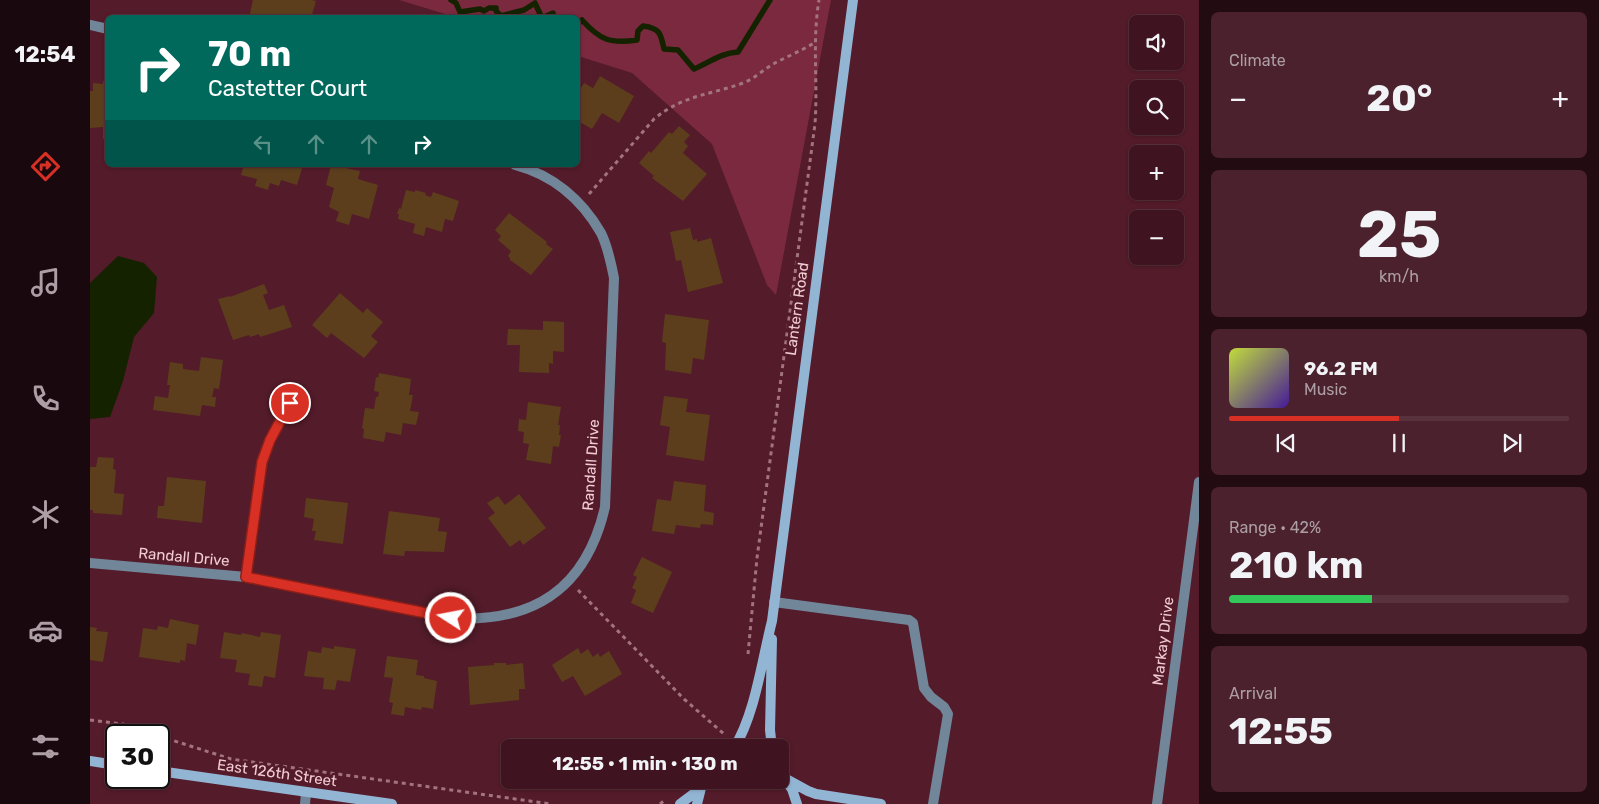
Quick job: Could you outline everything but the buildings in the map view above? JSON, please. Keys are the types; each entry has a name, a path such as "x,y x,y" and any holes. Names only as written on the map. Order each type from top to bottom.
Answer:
{"street":[{"name":"Lantern Road","path":"771,739 772,621 774,602 853,0"},
{"path":"90,25 105,28"},
{"name":"Randall Drive","path":"90,563 246,577 451,618 468,619 503,616 525,610 546,599 568,580 580,568 592,548 600,530 606,507 615,303 614,278 609,254 601,234 580,204 559,185 523,167"},
{"path":"246,577 262,462 270,440 290,403"},
{"name":"Markay Drive","path":"1158,804 1199,482"},
{"path":"774,602 909,620 913,623 924,688 931,697 944,707 948,714 933,804"},
{"name":"Lantern Road","path":"739,739 749,714 772,621"},
{"path":"90,762 105,764"},
{"name":"East 126th Street","path":"170,773 392,804"},
{"path":"789,779 803,789 816,794 881,804"},
{"path":"789,785 796,796 797,804"},
{"path":"680,804 697,789"},
{"path":"697,804 702,789"},
{"path":"305,804 306,793"}],"path":[{"path":"750,623 815,124 814,43 818,0"},
{"path":"580,204 654,119 665,109 678,102 744,82 775,63 796,54 814,43"},
{"path":"568,580 684,699 727,737"},
{"path":"90,720 123,724"},
{"path":"170,739 231,759 551,804"}],"shaded area":[{"path":"399,0 831,0 776,295 767,285 712,144 632,73 580,57 580,15 448,15"},
{"path":"118,256 144,263 157,277 154,313 134,337 123,381 110,417 90,419 90,283"}],"waterway":[{"path":"451,0 456,3 460,12 480,9 484,11 489,8 496,8 500,15"},
{"path":"580,22 582,20 594,32 612,41 637,40 638,31 643,26 653,28 661,36 664,49 678,50 694,69 721,56 738,52 770,0"},
{"path":"505,15 524,10 535,3 541,15"},
{"path":"549,15 553,13 553,15"}],"route":[{"path":"290,403 270,440 262,462 246,577 451,618"}]}
